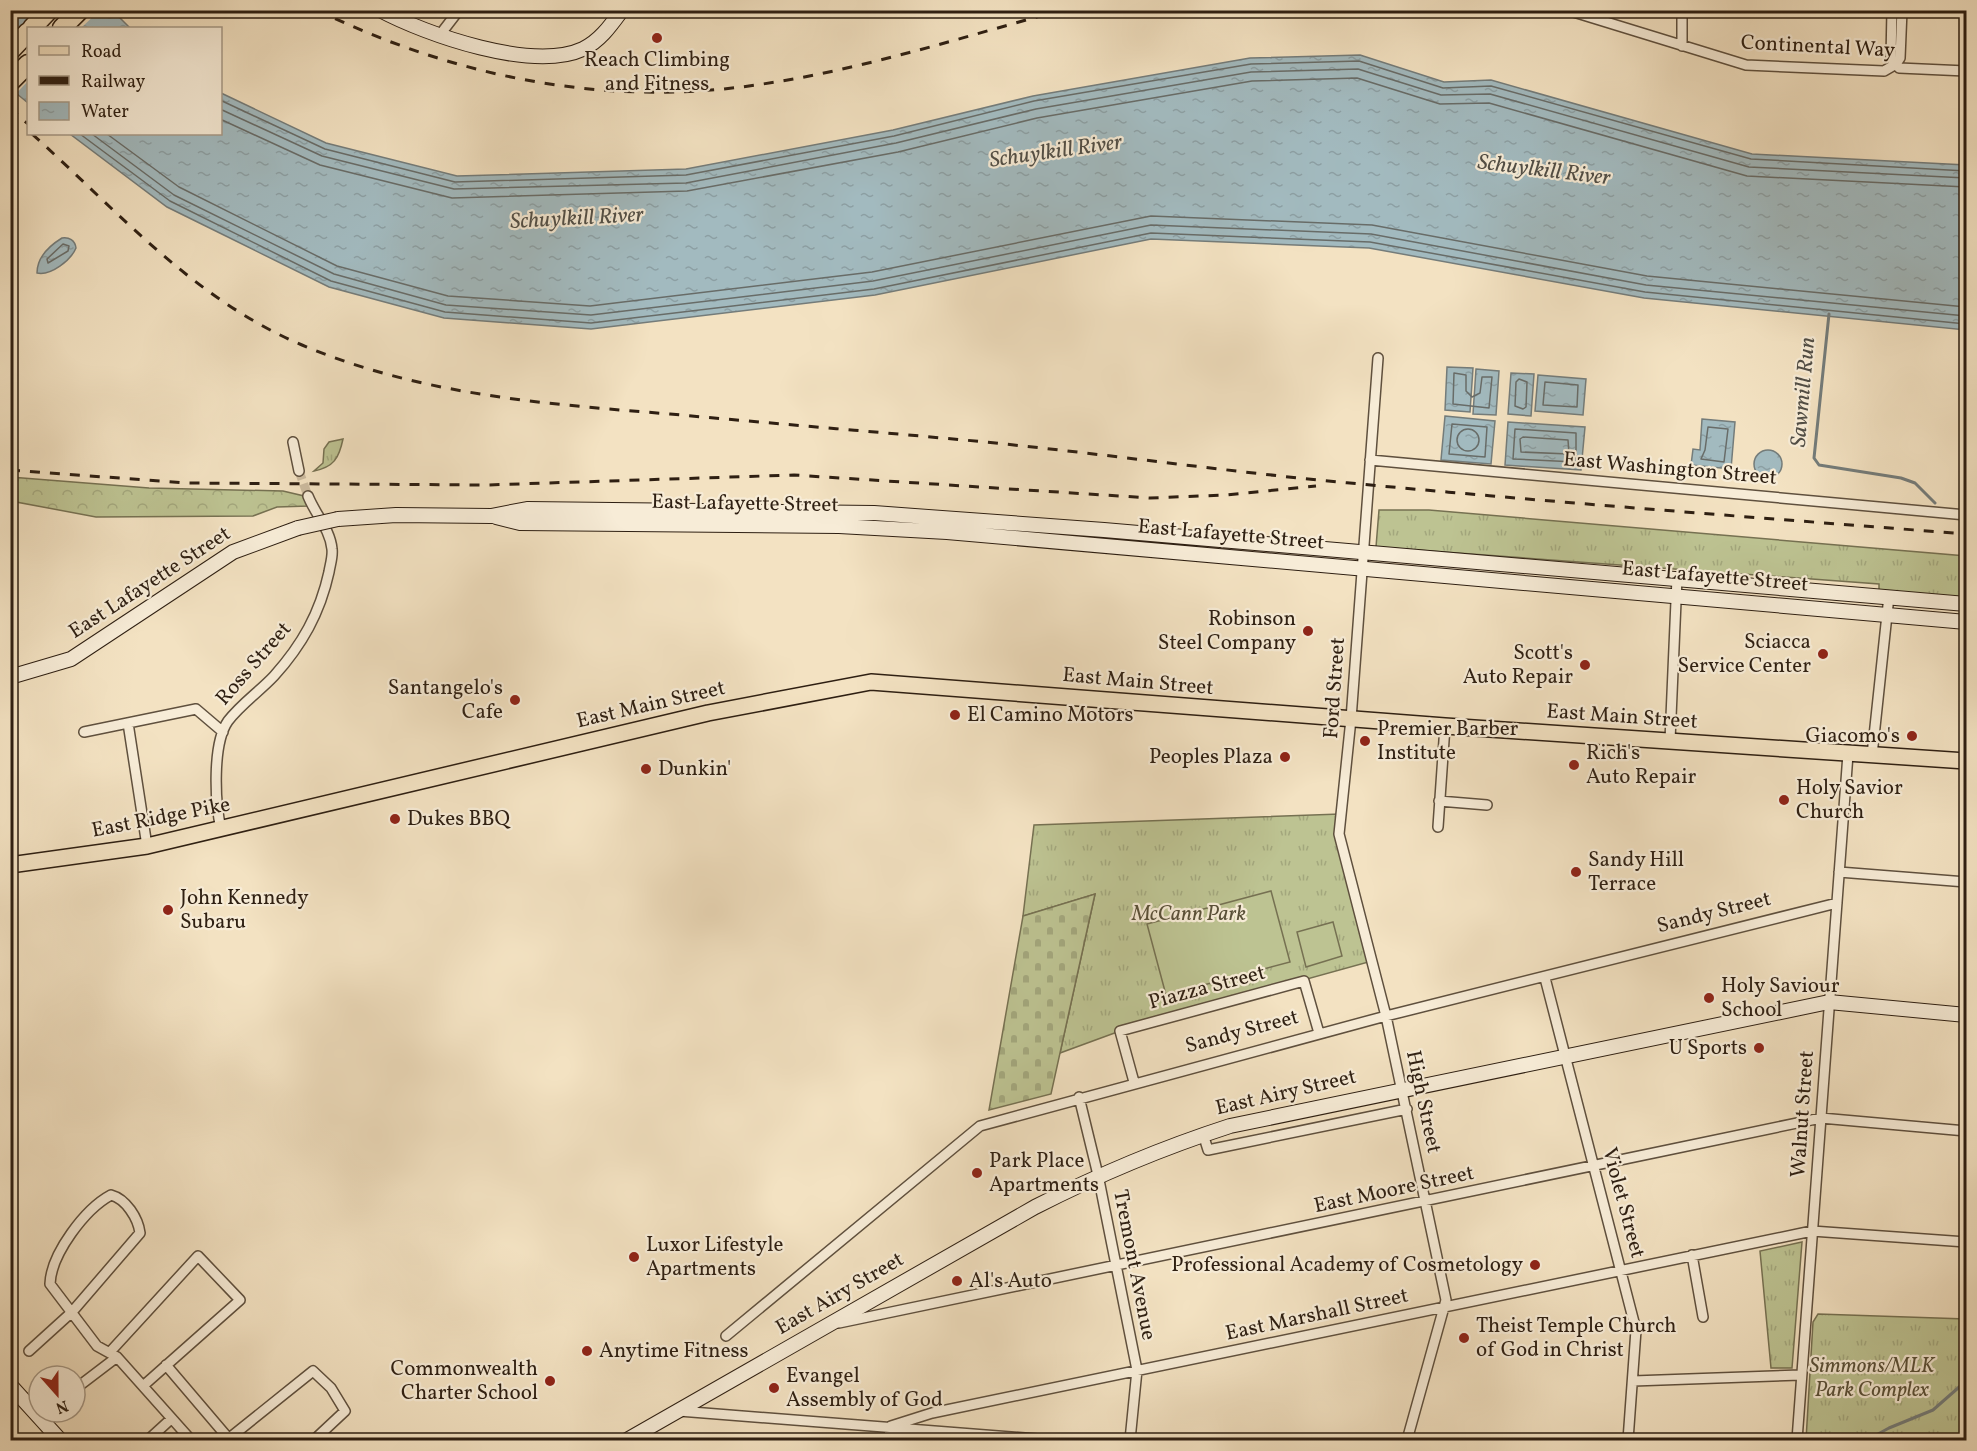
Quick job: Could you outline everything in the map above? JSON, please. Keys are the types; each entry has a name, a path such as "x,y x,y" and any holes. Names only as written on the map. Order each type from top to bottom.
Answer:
{"highway":[{"path":"33,27 49,10"},
{"path":"63,27 80,10"},
{"path":"10,51 27,33"},
{"path":"10,82 27,65"}],"main road":[{"name":"East Main Street","path":"318,805 708,713 871,682 1445,726 1966,761"},
{"name":"East Ridge Pike","path":"10,866 147,846 318,805"}],"street":[{"path":"380,10 439,36 487,48 547,56 580,50 605,32 622,10"},
{"path":"439,36 459,10"},
{"name":"Continental Way","path":"1567,10 1746,65 1884,71 1896,64 1905,70 1966,71"},
{"path":"1682,10 1682,46"},
{"path":"1892,10 1891,58 1896,64 1900,58 1902,10"},
{"name":"Ford Street","path":"1378,358 1351,719 1339,834 1386,1016"},
{"path":"293,442 299,471"},
{"name":"East Washington Street","path":"1370,460 1966,514"},
{"name":"Ross Street","path":"221,829 216,806 216,779 223,732 228,722 274,676 297,648 314,622 321,603 333,552 326,528 317,516 308,496"},
{"name":"East Lafayette Street","path":"10,677 70,659 223,558 258,541 298,528 338,519 396,515 491,516 526,508 874,513 1966,622"},
{"name":"East Lafayette Street","path":"1362,560 1677,579 1966,604"},
{"path":"1670,740 1677,579"},
{"path":"1872,755 1885,615 1889,596"},
{"path":"84,732 196,709 223,732"},
{"path":"128,723 147,846"},
{"path":"1437,827 1445,726"},
{"name":"Walnut Street","path":"1797,1440 1848,754"},
{"path":"1439,801 1487,804"},
{"path":"1839,872 1966,882"},
{"name":"Sandy Street","path":"726,1336 980,1126 1319,1033 1837,903"},
{"name":"Violet Street","path":"1545,978 1636,1330 1628,1440"},
{"name":"Piazza Street","path":"1134,1082 1120,1031 1304,981 1319,1033"},
{"name":"East Airy Street","path":"675,1411 983,1236 1098,1175 1203,1134 1230,1126 1370,1096 1829,1002 1966,1015"},
{"name":"High Street","path":"1386,1016 1446,1300 1407,1440"},
{"path":"1370,1096 1374,1116"},
{"name":"Tremont Avenue","path":"1079,1097 1098,1175 1137,1370 1130,1440"},
{"path":"1203,1134 1208,1150 1407,1109"},
{"name":"East Moore Street","path":"831,1324 1821,1118 1966,1131"},
{"path":"29,1351 72,1312 140,1233 139,1222 120,1197 111,1195 100,1201 58,1251 50,1269 50,1284 72,1312 97,1346 114,1354 191,1440"},
{"name":"East Marshall Street","path":"675,1411 891,1426 932,1413 1812,1231 1966,1242"},
{"path":"1692,1255 1703,1317"},
{"path":"87,1378 114,1354 198,1256 240,1300 143,1386"},
{"path":"166,1365 228,1440 313,1371 332,1388 345,1411 314,1440"},
{"path":"1634,1381 1800,1376"},
{"path":"10,1384 60,1440"},
{"path":"627,1440 675,1411"},
{"path":"148,1440 171,1419"},
{"path":"888,1440 891,1426 1050,1440"}],"green space":[{"path":"343,439 334,461 314,471 323,463 324,449 329,442"},
{"path":"10,477 149,488 283,491 304,496 308,506 277,507 253,516 96,517 11,501"},
{"path":"1379,510 1429,510 1966,556 1966,595 1960,599 1879,592 1879,584 1376,547"},
{"name":"McCann Park","path":"1340,814 1339,834 1372,961 1120,1031 1060,1053 1095,894 1023,916 1034,825"},
{"path":"1271,891 1290,962 1166,995 1147,924"},
{"path":"1095,894 1051,1094 989,1110 1023,916"},
{"path":"1333,922 1342,956 1306,967 1297,932"},
{"path":"1802,1242 1792,1368 1771,1368 1760,1251"},
{"name":"Simmons/MLK Park Complex","path":"1818,1314 1966,1319 1966,1440 1806,1440 1813,1322"}],"water":[{"path":"112,10 129,27 27,27 27,102 11,89 11,11"},
{"name":"Schuylkill River","path":"1360,55 1444,82 1491,80 1752,154 1966,165 1966,330 1644,298 1369,248 1151,239 875,295 591,329 444,318 329,287 167,207 71,135 222,135 222,93 326,143 457,176 686,169 893,130 1033,96 1250,58"},
{"path":"62,238 73,241 76,248 73,253 54,270 37,273 39,262 45,252"},
{"path":"1447,367 1473,368 1470,412 1445,410"},
{"path":"1476,369 1499,371 1496,415 1473,414"},
{"path":"1511,373 1534,374 1531,416 1508,414"},
{"path":"1538,375 1586,379 1583,415 1535,411"},
{"path":"1445,416 1495,421 1491,464 1441,460"},
{"path":"1702,419 1735,422 1731,469 1691,465 1693,449 1700,450"},
{"path":"1508,422 1585,427 1581,470 1505,465"},
{"path":"1768,450 1778,454 1782,464 1778,474 1768,478 1758,474 1754,464 1758,454"}],"pier":[{"path":"38,11 99,11 82,27 27,27 27,82 14,96 10,93 11,39"}],"waterway":[{"name":"Sawmill Run","path":"1829,314 1814,458 1819,465 1901,478 1915,483 1935,503"},
{"name":"Sawmill Run","path":"1867,1440 1889,1428 1933,1410 1966,1381"}],"tunnel":[{"path":"299,471 308,496"}],"railway":[{"path":"10,23 23,10"},
{"path":"317,10 370,34 424,54 479,70 534,82 591,89 648,92 705,90 801,78 913,52 1062,10"},
{"path":"10,108 27,123"},
{"path":"33,135 158,251 191,278 263,326 302,345 347,362 437,386 576,406 1008,444 1318,480 1966,534"},
{"path":"10,470 186,483 486,485 794,475 1150,498 1226,495 1316,486"}],"place":[{"name":"Reach Climbing and Fitness","path":"657,38"},
{"name":"Robinson Steel Company","path":"1308,631"},
{"name":"Sciacca Service Center","path":"1823,654"},
{"name":"Scott's Auto Repair","path":"1585,665"},
{"name":"Santangelo's Cafe","path":"515,700"},
{"name":"El Camino Motors","path":"955,715"},
{"name":"Giacomo's","path":"1912,736"},
{"name":"Premier Barber Institute","path":"1365,741"},
{"name":"Peoples Plaza","path":"1285,757"},
{"name":"Rich's Auto Repair","path":"1574,765"},
{"name":"Dunkin'","path":"646,769"},
{"name":"Holy Savior Church","path":"1784,800"},
{"name":"Dukes BBQ","path":"395,819"},
{"name":"Sandy Hill Terrace","path":"1576,872"},
{"name":"John Kennedy Subaru","path":"168,910"},
{"name":"Holy Saviour School","path":"1709,998"},
{"name":"U Sports","path":"1759,1048"},
{"name":"Park Place Apartments","path":"977,1173"},
{"name":"Luxor Lifestyle Apartments","path":"634,1257"},
{"name":"Professional Academy of Cosmetology","path":"1535,1265"},
{"name":"Al's Auto","path":"957,1281"},
{"name":"Theist Temple Church of God in Christ","path":"1464,1338"},
{"name":"Anytime Fitness","path":"587,1351"},
{"name":"Commonwealth Charter School","path":"550,1381"},
{"name":"Evangel Assembly of God","path":"774,1388"}]}
